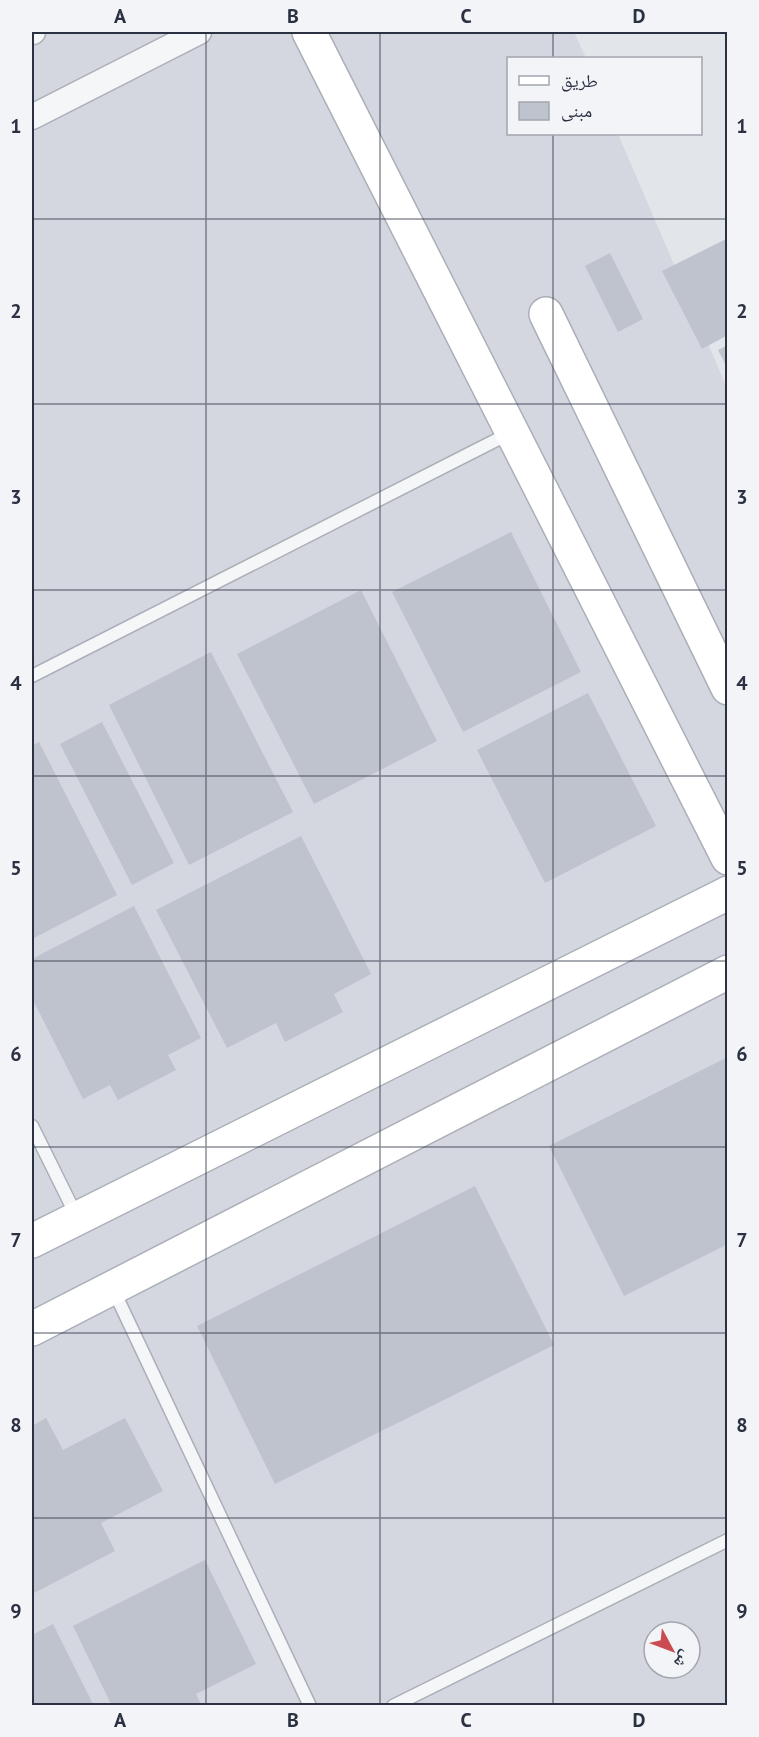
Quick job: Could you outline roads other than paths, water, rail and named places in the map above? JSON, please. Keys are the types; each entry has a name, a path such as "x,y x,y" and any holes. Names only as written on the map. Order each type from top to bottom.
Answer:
{"street":[{"path":"32,117 199,32"},
{"path":"309,32 728,858"},
{"path":"546,314 728,688"},
{"path":"32,1241 728,893"},
{"path":"32,1329 728,972"}],"lane":[{"path":"32,676 513,432"},
{"path":"32,1126 78,1218"},
{"path":"113,1288 310,1706"},
{"path":"393,1706 728,1540"}]}
